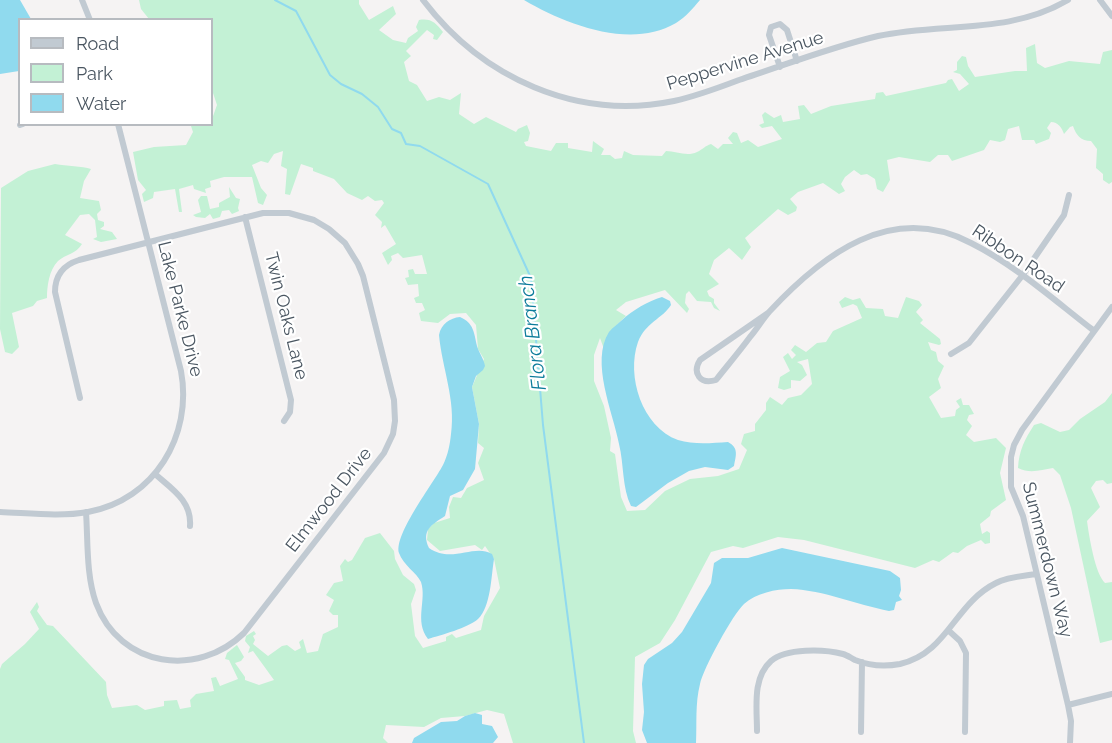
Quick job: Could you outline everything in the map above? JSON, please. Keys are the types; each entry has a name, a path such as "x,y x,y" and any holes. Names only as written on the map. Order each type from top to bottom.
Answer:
{"street":[{"path":"82,0 89,18"},
{"name":"Peppervine Avenue","path":"423,0 449,32 482,60 519,81 538,90 575,100 618,106 673,101 877,37 902,32 1006,23 1025,19 1044,13 1068,0"},
{"path":"1100,0 1112,16"},
{"path":"780,67 769,35 771,27 775,25 780,24 788,30 797,61"},
{"name":"Lake Parke Drive","path":"0,512 86,512 118,502 155,474 176,441 182,418 184,395 181,371 119,126"},
{"path":"951,354 969,343 1022,276 1064,215 1069,195"},
{"name":"Elmwood Drive","path":"80,398 55,297 57,278 62,270 74,261 272,212 306,217 329,229 352,253 363,276 394,400 395,414 393,434 384,453 244,633 215,653 197,659 172,661 148,656 128,645 111,629 100,612 93,593 86,512"},
{"name":"Twin Oaks Lane","path":"245,217 291,400 290,412 284,421"},
{"name":"Ribbon Road","path":"768,313 700,360 696,368 700,379 710,382 716,380 768,313 820,263 864,237 893,230 925,229 956,236 982,249 1022,276 1093,330"},
{"name":"Summerdown Way","path":"1070,743 1071,721 1068,705 1023,516 1011,487 1011,457 1022,430 1112,307"},
{"path":"155,474 183,499 190,515 190,526"},
{"path":"757,731 757,686 763,672 772,661 786,653 806,651 844,654 877,666 901,663 924,655 942,639 966,606 998,582 1036,574"},
{"path":"948,630 960,641 966,653 965,732"},
{"path":"861,662 861,732"},
{"path":"1068,705 1112,694"}],"green space":[{"path":"139,0 359,0 369,20 393,6 396,14 379,30 393,40 406,43 408,38 418,31 416,27 419,20 433,22 443,32 437,40 433,39 434,35 427,30 406,51 411,56 404,62 409,81 417,85 427,101 439,97 450,100 461,93 459,114 474,124 486,117 516,132 527,125 530,133 528,141 524,142 526,146 551,151 556,143 568,143 568,148 592,152 593,141 604,149 601,155 610,155 615,159 622,158 624,151 633,155 662,156 666,151 693,153 711,144 718,149 723,144 733,144 728,138 733,132 737,133 741,143 748,140 758,147 782,139 772,126 762,128 759,125 764,123 762,115 765,112 774,118 781,115 783,122 800,119 798,106 804,105 811,114 831,106 875,99 876,93 883,92 886,96 946,83 952,79 959,91 969,84 960,74 953,72 957,70 957,62 962,56 966,57 968,66 975,77 1027,71 1026,48 1035,44 1037,63 1045,68 1069,61 1100,64 1103,52 1112,50 1112,182 1109,184 1103,180 1103,174 1096,168 1097,149 1091,141 1079,137 1073,126 1064,134 1056,123 1051,122 1047,128 1051,133 1049,139 1036,144 1034,140 1022,140 1019,126 1008,129 1005,140 1000,142 990,140 984,150 952,161 948,155 938,155 930,162 899,157 887,160 890,180 883,192 877,189 875,179 867,174 861,175 854,170 845,177 841,184 845,191 839,194 823,183 798,192 790,199 797,207 796,211 788,215 778,209 745,238 751,247 742,260 729,248 714,260 709,274 719,284 707,291 720,311 714,308 711,302 697,301 689,291 686,294 685,303 689,309 687,313 665,290 626,302 616,310 626,316 612,331 604,349 600,338 594,355 594,381 604,406 611,438 610,451 615,454 621,497 627,511 645,510 665,491 690,479 718,476 739,469 747,450 741,444 744,434 755,431 755,424 766,410 766,403 770,397 782,405 788,398 801,395 812,384 808,359 797,362 802,365 807,375 800,381 791,380 791,388 784,390 778,388 780,377 790,371 783,357 788,353 792,359 796,355 791,350 795,345 806,352 817,343 826,342 833,331 862,318 857,306 853,304 842,308 839,302 845,297 853,300 860,298 866,308 883,309 885,316 898,318 906,297 919,301 922,305 916,312 923,320 920,323 940,339 941,344 928,342 931,350 936,352 938,361 944,366 938,379 941,388 929,397 941,418 955,416 956,410 960,407 956,401 961,398 963,405 969,405 974,414 969,415 967,420 972,426 966,435 974,442 996,438 1006,448 1000,473 1006,500 991,511 990,516 980,524 982,534 987,531 990,533 990,543 985,544 981,540 958,553 953,552 939,562 933,560 915,568 804,540 778,537 743,548 733,546 711,552 675,620 660,643 635,657 633,731 636,743 513,743 504,714 487,710 465,716 441,718 424,727 386,725 383,738 388,743 0,743 0,669 2,664 39,629 30,612 37,602 39,607 37,611 47,625 53,626 106,682 107,695 112,708 137,705 145,710 164,706 164,701 177,700 180,709 191,707 190,700 196,694 214,691 211,678 216,677 220,686 238,679 229,660 225,659 227,653 237,645 244,657 235,663 245,680 259,685 274,680 253,651 248,653 250,647 245,641 246,636 254,631 256,634 253,636 255,640 253,644 268,656 287,645 295,651 301,648 299,642 303,639 307,653 318,651 323,634 338,627 338,615 333,615 329,611 334,600 326,595 334,583 343,581 340,566 345,559 348,562 352,560 365,538 380,533 394,551 395,559 403,575 414,584 416,590 411,604 415,636 423,648 446,641 446,637 452,634 456,638 481,630 484,616 500,588 494,559 485,546 482,550 475,545 440,551 427,540 428,529 434,523 450,518 449,507 453,497 461,498 467,488 484,480 478,463 484,448 478,443 479,424 472,387 484,359 478,349 476,325 466,313 450,314 438,323 421,321 419,313 425,310 422,303 416,303 414,298 419,296 418,284 408,285 405,278 409,277 408,270 413,269 415,274 427,274 422,255 403,258 398,253 391,256 392,260 388,265 382,253 396,244 385,225 381,228 382,222 375,215 384,203 382,200 375,201 368,196 362,200 347,193 334,179 301,164 290,195 285,194 287,169 281,166 283,151 274,154 268,163 261,161 252,165 261,188 267,195 263,205 258,203 252,177 224,177 210,181 211,187 205,189 206,193 194,189 193,185 179,189 182,212 179,212 175,189 154,192 153,198 144,202 142,194 146,190 138,180 133,152 154,147 186,145 193,132 191,126 213,126 213,116 217,105 213,93 213,18 148,18 141,9"},
{"path":"55,164 91,169 84,181 80,198 99,201 101,210 97,214 98,220 104,222 104,226 100,229 112,232 117,239 101,242 93,239 97,237 95,220 89,214 80,215 65,235 82,244 77,250 58,261 52,269 47,298 37,301 33,306 12,313 19,347 12,354 5,352 0,329 1,188 28,171"},
{"path":"229,187 236,198 240,199 239,211 232,214 229,210 222,211 220,217 213,219 210,214 205,218 193,215 201,212 198,200 201,196 207,196 210,209 219,207 219,203 230,197"},
{"path":"1112,393 1112,483 1107,484 1103,480 1096,481 1091,488 1100,507 1087,521 1098,572 1105,583 1112,582 1112,640 1100,643 1071,508 1060,475 1053,468 1031,471 1018,468 1023,445 1034,425 1041,423 1060,432 1069,430 1080,419 1105,402"}],"water":[{"path":"0,0 20,0 30,18 18,18 18,71 0,74"},
{"path":"524,0 700,0 676,23 658,31 619,34 578,25"},
{"path":"662,297 670,301 671,305 641,335 635,355 636,385 646,412 665,433 678,440 690,443 728,442 734,447 736,455 734,466 728,470 705,467 689,471 668,483 636,507 631,506 626,492 621,452 602,372 602,358 609,332 636,309"},
{"path":"460,317 465,319 473,329 485,366 476,376 472,387 479,424 475,469 463,490 450,496 445,516 435,522 426,537 429,548 438,552 454,554 485,551 492,554 494,559 486,607 478,619 461,628 428,639 421,618 423,596 421,582 401,557 399,545 408,522 443,465 447,453 451,434 452,409 439,335 446,322"},
{"path":"782,548 890,571 900,578 899,596 902,600 896,602 894,610 889,611 803,590 779,590 754,597 744,604 733,619 702,677 697,699 696,743 647,743 642,730 644,665 648,659 672,643 682,632 711,583 714,563 722,558 748,558"},
{"path":"475,713 482,715 482,724 492,726 498,737 493,743 412,743 414,738 441,722 457,721"}],"waterway":[{"name":"Flora Branch","path":"275,0 296,11 330,75 341,84 362,94 378,107 392,129 401,133 406,144 420,146 488,184 531,278 543,425 584,743"}]}
